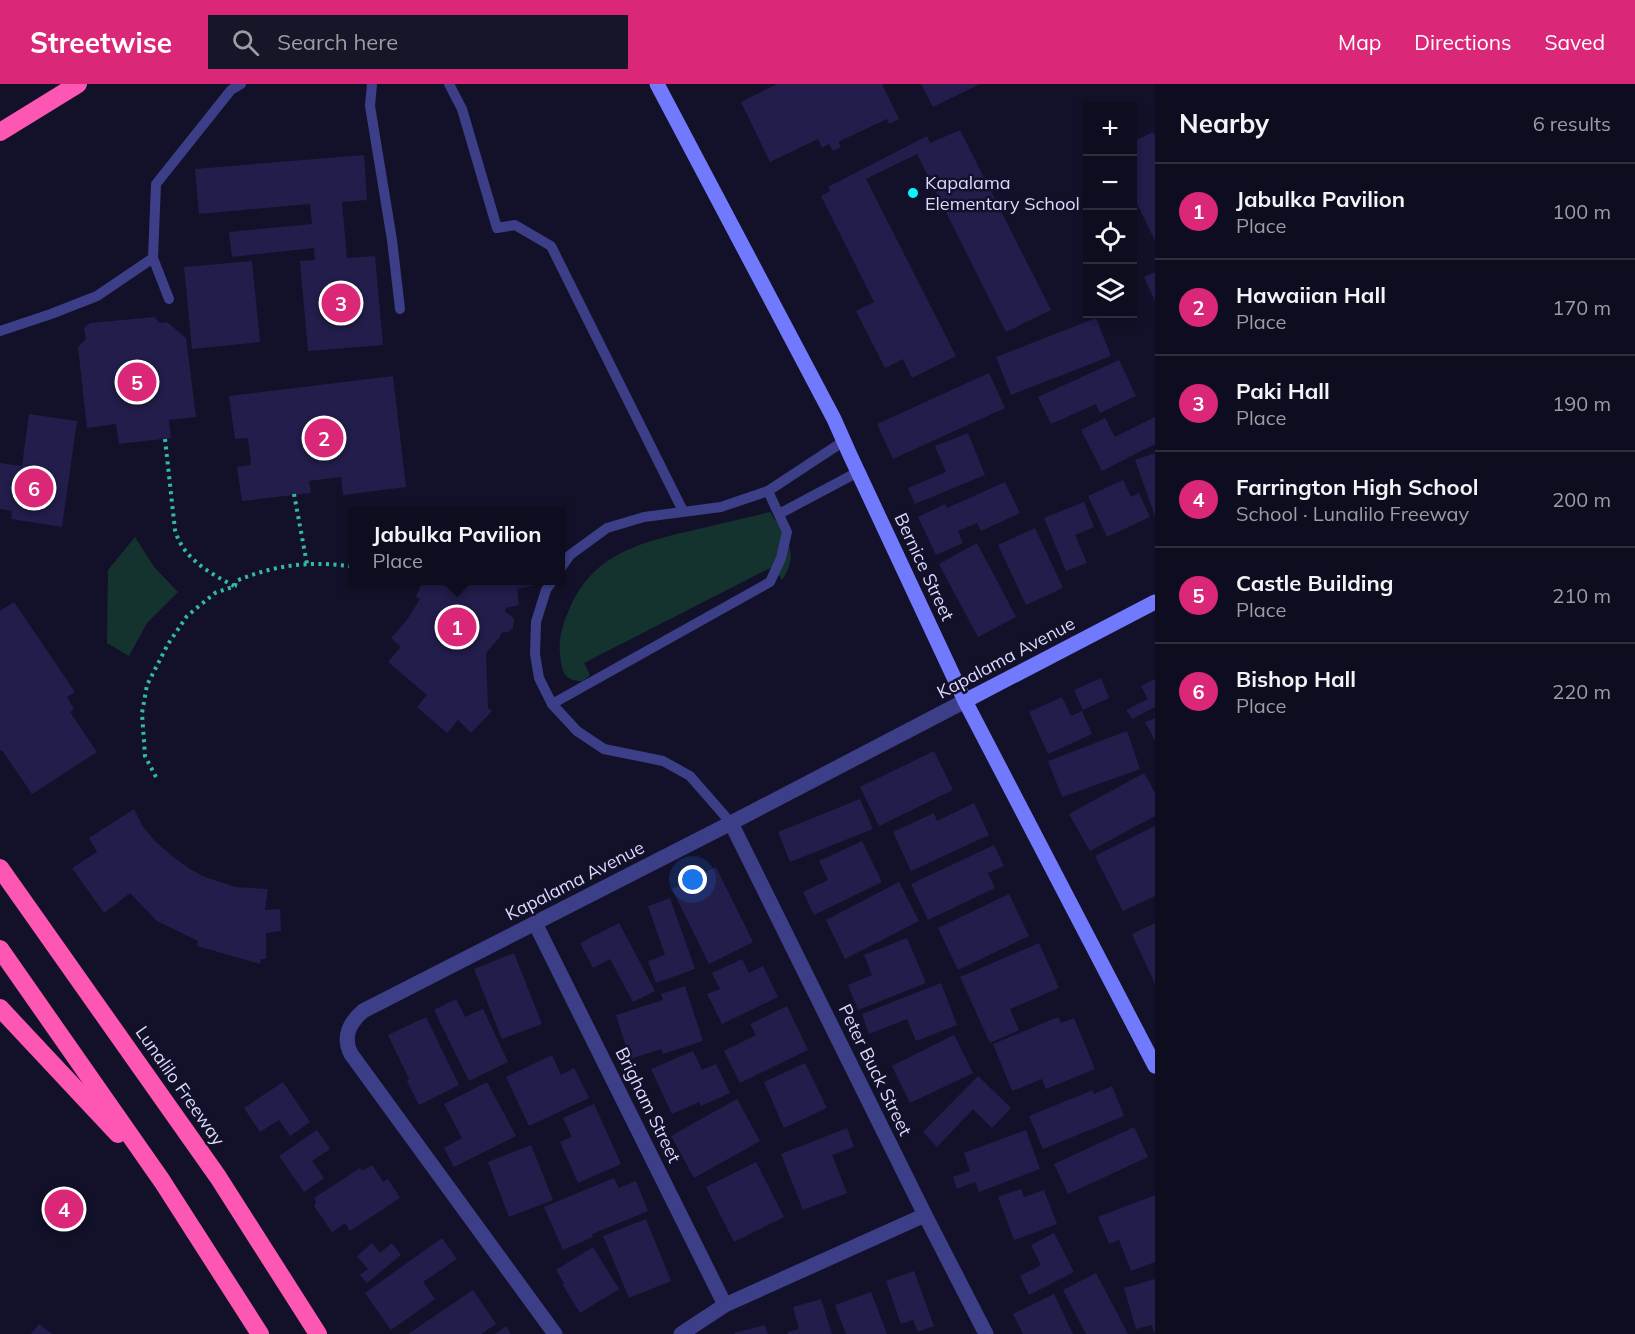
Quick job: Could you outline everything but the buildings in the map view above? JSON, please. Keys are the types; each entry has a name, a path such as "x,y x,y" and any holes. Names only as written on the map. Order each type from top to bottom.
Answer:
{"highway":[{"path":"0,132 78,84"},
{"name":"Lunalilo Freeway","path":"0,868 218,1177 318,1334"},
{"path":"0,949 162,1181 260,1334"},
{"path":"0,1008 162,1181"}],"street":[{"name":"Bernice Street","path":"657,84 829,409 965,701 1153,1056"},
{"name":"Kapalama Avenue","path":"555,1334 351,1054 347,1038 351,1023 363,1011 731,823 1155,602"},
{"name":"Peter Buck Street","path":"731,823 986,1334"},
{"name":"Brigham Street","path":"535,923 725,1305"},
{"path":"681,1334 725,1305 925,1215"}],"lane":[{"path":"169,299 153,258 156,184 231,90 241,84"},
{"path":"372,84 370,106 392,240 400,309"},
{"path":"449,84 462,109 497,228 515,225 551,246 683,512"},
{"path":"0,332 97,297 153,258"},
{"path":"565,563 570,555 607,528 644,518 721,507 768,491 844,441"},
{"path":"778,514 858,472"},
{"path":"552,704 770,582 782,558 787,532 768,491"},
{"path":"550,585 536,622 535,654 539,678 552,704 578,731 603,749 663,761 690,776 731,823"}],"path":[{"path":"165,439 178,540 182,548 200,565 235,586"},
{"path":"294,494 307,564"},
{"path":"235,586 236,581 276,567 324,563 349,566"},
{"path":"156,777 145,756 142,713 147,685 168,644 187,616 215,592 235,586"}],"green space":[{"path":"770,512 789,544 791,553 788,570 782,580 774,566 584,663 590,675 583,681 567,677 562,665 560,649 560,637 565,620 579,591 591,575 605,563 637,546 655,540"},
{"path":"135,537 154,567 178,592 147,623 129,656 107,643 108,570"}],"place":[{"name":"Kapalama Elementary School","path":"913,193"},
{"name":"Paki Hall","path":"341,303"},
{"name":"Castle Building","path":"137,382"},
{"name":"Hawaiian Hall","path":"324,438"},
{"name":"Bishop Hall","path":"34,488"},
{"name":"Jabulka Pavilion","path":"457,627"},
{"name":"Farrington High School","path":"64,1209"}]}
